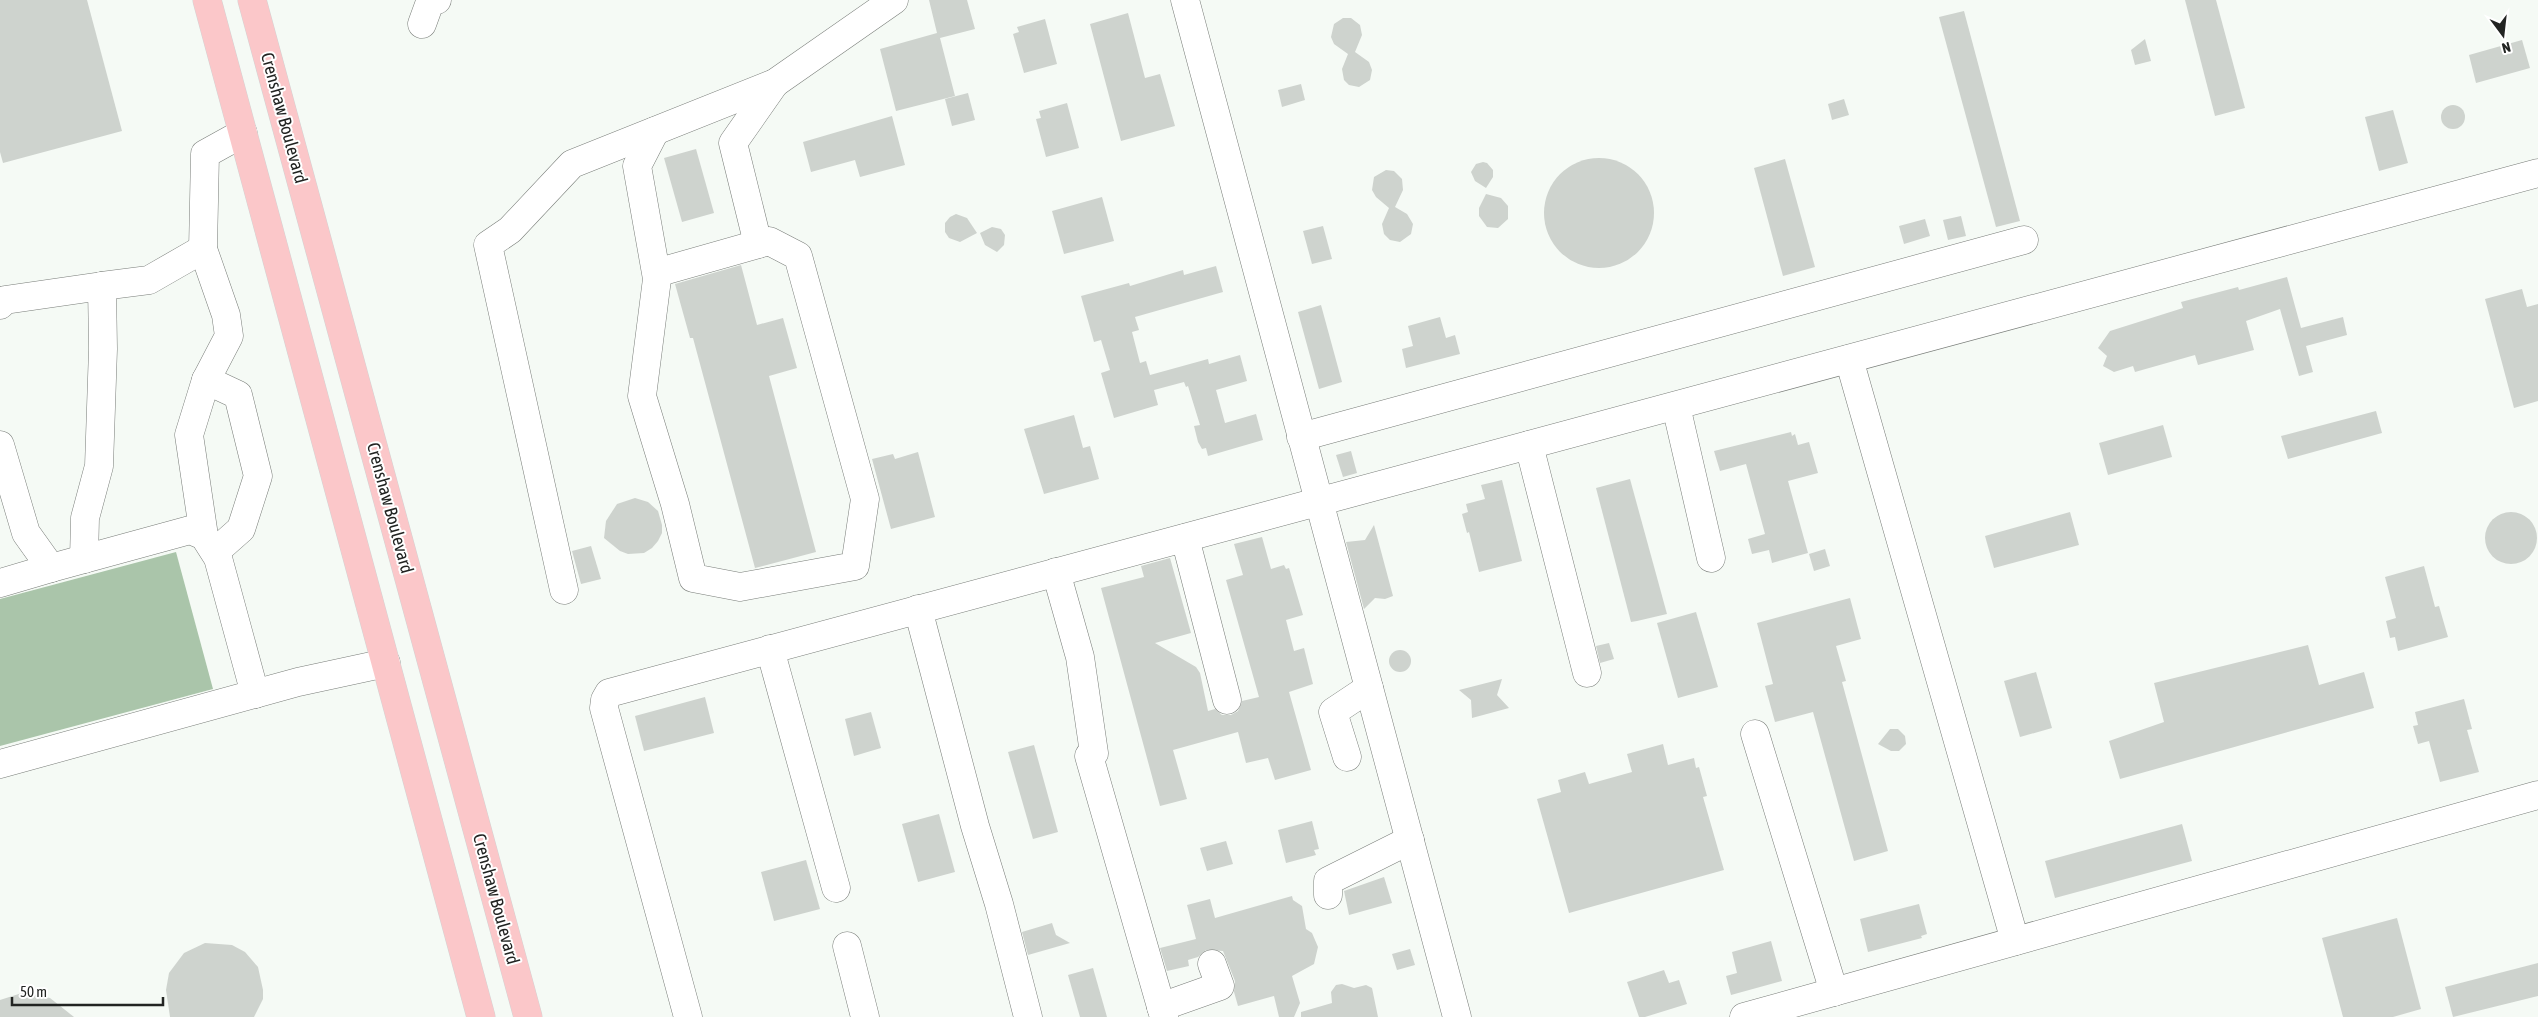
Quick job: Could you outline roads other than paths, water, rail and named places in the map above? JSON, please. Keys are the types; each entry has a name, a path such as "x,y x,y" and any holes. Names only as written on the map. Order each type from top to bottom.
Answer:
{"main road":[{"path":"207,0 481,1017"},
{"name":"Crenshaw Boulevard","path":"252,0 528,1017"}],"lane":[{"path":"422,24 430,2 437,0"},
{"path":"564,590 488,245 510,230 572,164 775,83 894,0"},
{"path":"1185,0 1457,1017"},
{"path":"758,244 733,143 775,83"},
{"path":"655,131 637,166 656,273 642,396 675,504 693,578 740,587 855,566 865,499 798,256 769,241 656,273"},
{"path":"209,544 189,435 206,380 229,336 226,315 203,249 205,154 243,133"},
{"path":"688,1017 604,708 605,700 609,693 2538,174"},
{"path":"1302,437 2024,240"},
{"path":"0,305 5,300 150,280 203,249"},
{"path":"84,559 85,518 99,466 103,349 102,286"},
{"path":"1849,359 2015,941"},
{"path":"206,380 238,396 258,476 241,528 209,544"},
{"path":"1676,406 1711,558"},
{"path":"0,445 26,533 51,568"},
{"path":"1529,446 1587,672"},
{"path":"0,583 190,530 209,544 218,558 255,694"},
{"path":"1185,538 1228,700"},
{"path":"1056,572 1080,657 1094,753 1088,756 1162,1012 1220,986 1212,964"},
{"path":"918,609 974,826 999,904 1028,1017"},
{"path":"770,649 836,888"},
{"path":"0,764 255,694 386,663"},
{"path":"1347,758 1334,712 1369,688"},
{"path":"1755,734 1834,992"},
{"path":"1744,1017 2538,795"},
{"path":"1328,894 1328,881 1410,840"},
{"path":"847,946 865,1017"}]}
